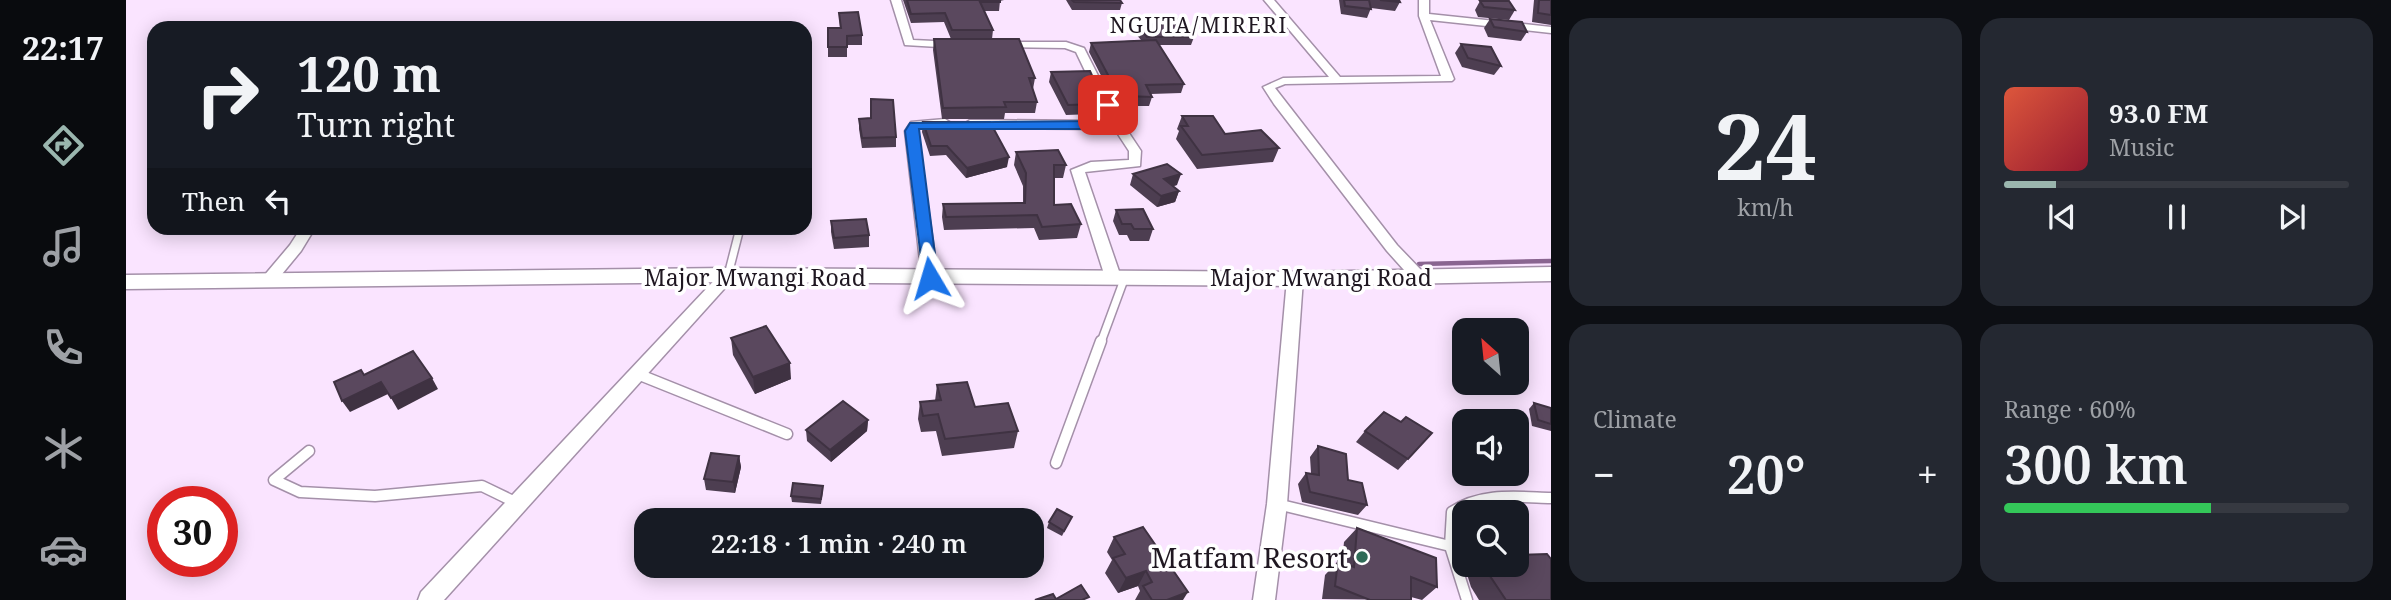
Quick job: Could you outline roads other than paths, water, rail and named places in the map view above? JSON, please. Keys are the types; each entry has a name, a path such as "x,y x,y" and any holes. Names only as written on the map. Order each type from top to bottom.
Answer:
{"street":[{"path":"896,0 909,43 1066,45 1080,50 1115,121 1135,151 1135,163 1091,166 1078,170 1119,277"},
{"path":"1269,0 1338,81"},
{"path":"1418,276 1392,248 1269,87 1283,81 1448,79 1423,16 1424,0"},
{"path":"1423,16 1551,30"},
{"path":"930,278 911,131 915,125 1097,125 1115,121"},
{"path":"268,281 304,235"},
{"name":"Major Mwangi Road","path":"126,282 729,275 1295,279 1551,274"},
{"path":"429,600 635,373 729,275"},
{"path":"1264,600 1277,504 1295,279"}],"lane":[{"path":"729,275 738,235"},
{"path":"1056,463 1119,277"},
{"path":"635,373 786,434"},
{"path":"309,451 274,480 300,492 375,496 482,486 517,503"},
{"path":"1467,600 1450,546 1452,512 1462,504 1480,498 1551,498"},
{"path":"1277,504 1450,546"}],"waterway":[{"path":"1419,264 1551,261"}],"place":[{"name":"Matfam Resort","path":"1362,557"}],"district":[{"name":"NGUTA/MIRERI","path":"1199,25"}]}
